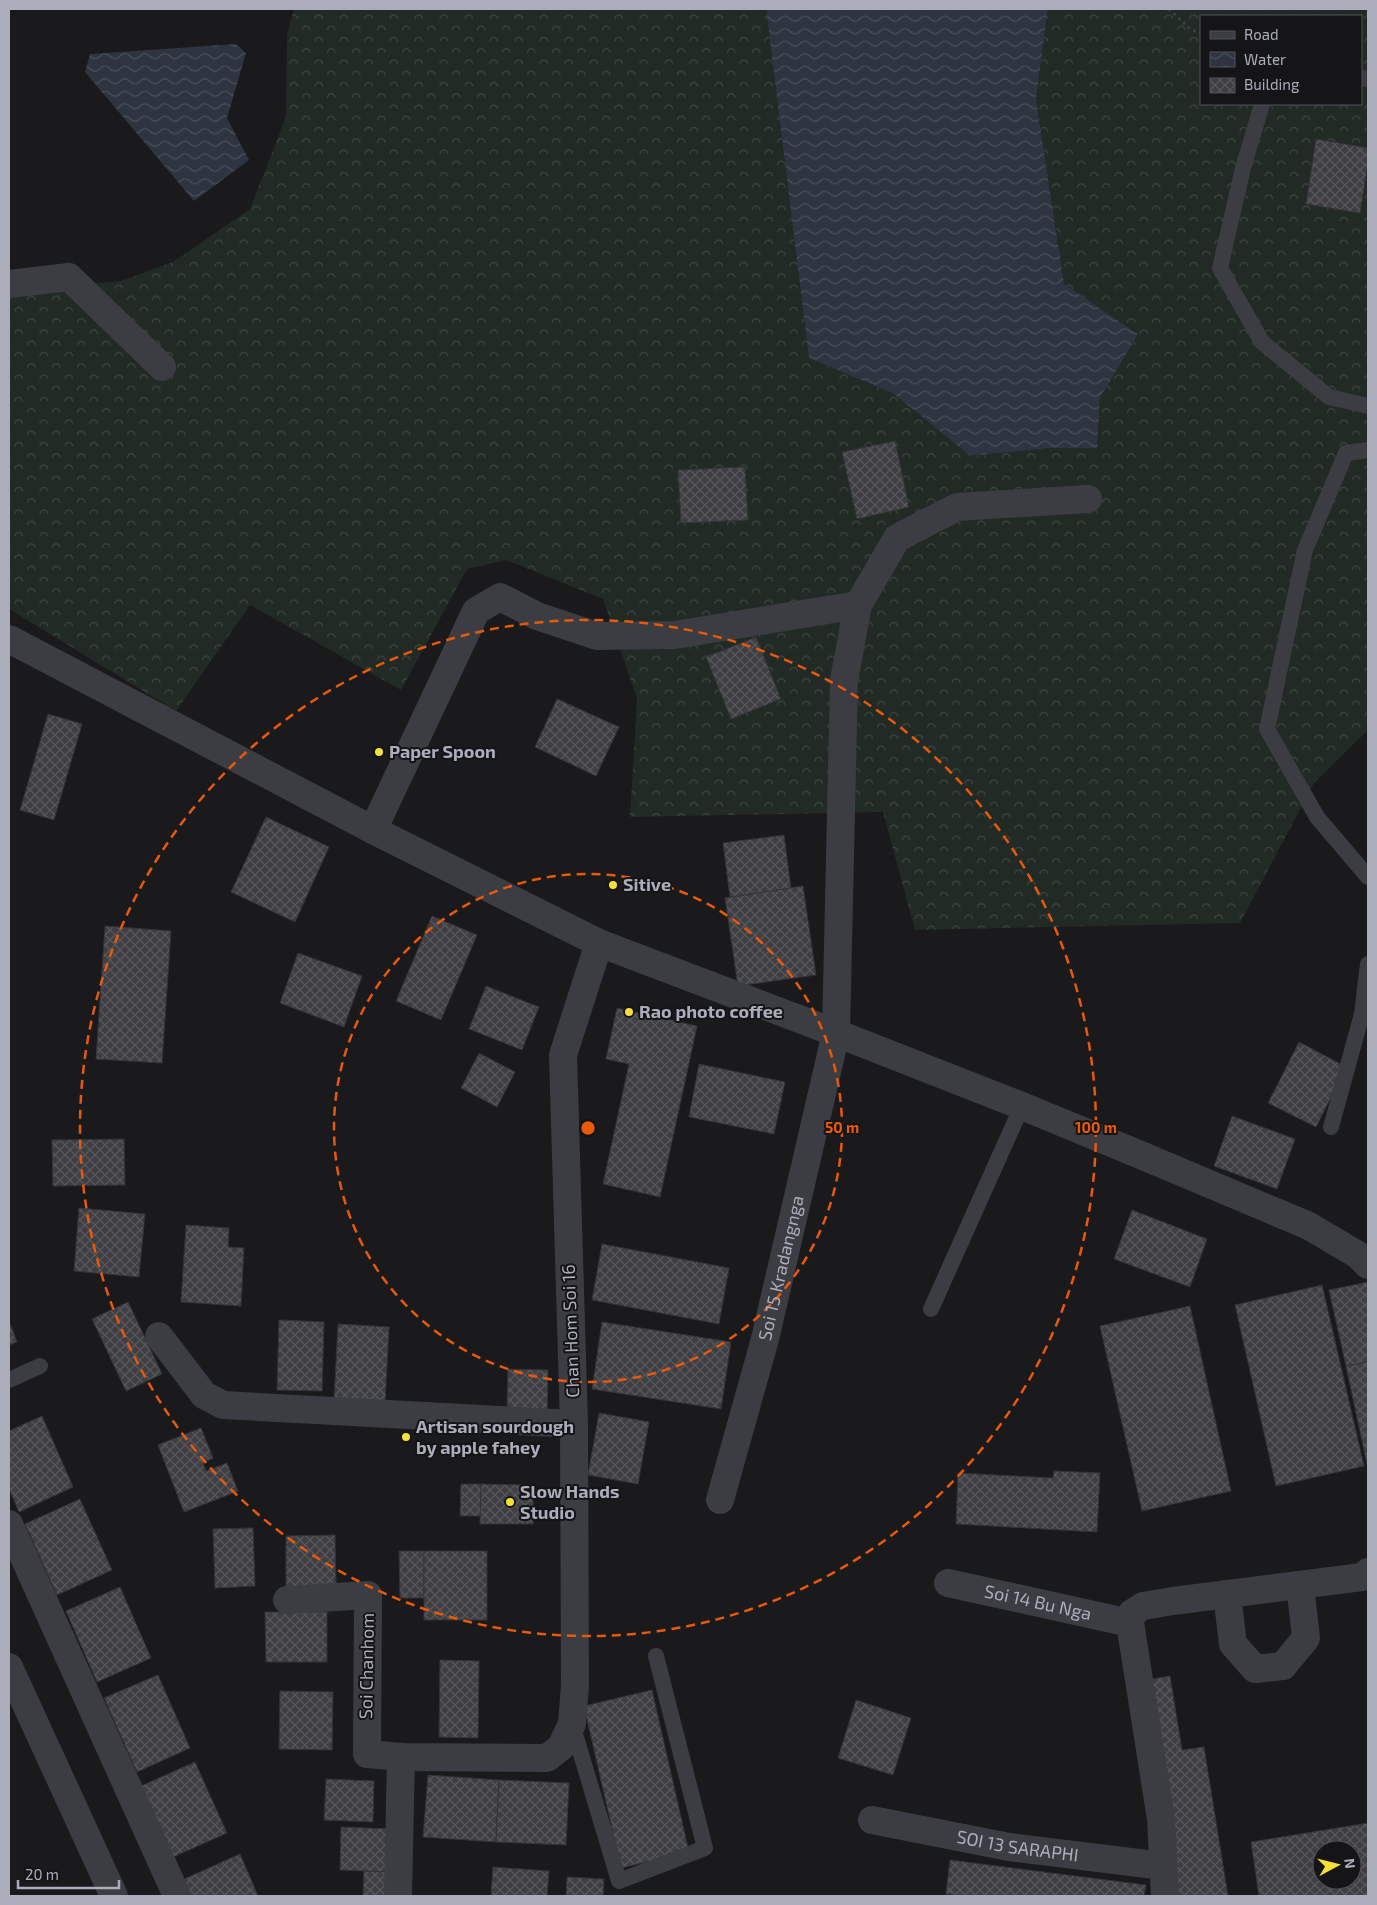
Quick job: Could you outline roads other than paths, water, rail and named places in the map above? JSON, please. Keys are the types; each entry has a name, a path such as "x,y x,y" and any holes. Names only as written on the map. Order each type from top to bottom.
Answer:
{"street":[{"path":"9,284 69,277 162,367"},
{"name":"Soi 15 Kradangnga","path":"720,1500 765,1338 836,1033 844,680 858,605 897,538 957,507 1088,499"},
{"path":"373,830 476,611 500,598 537,616 597,636 675,635 858,605"},
{"path":"9,639 373,830 599,943 1022,1106 1309,1226 1358,1256 1368,1265"},
{"name":"Chan Hom Soi 16","path":"572,1724 575,1686 574,1424 563,1055 599,943"},
{"path":"159,1336 204,1394 223,1404 574,1424"},
{"path":"9,1524 177,1896"},
{"path":"1165,1896 1161,1819 1130,1623 1132,1613 1143,1606 1362,1577 1368,1572"},
{"name":"Soi 14 Bu Nga","path":"948,1584 1130,1623"},
{"path":"1227,1594 1233,1644 1255,1669 1283,1666 1306,1638 1300,1585"},
{"name":"Soi Chanhom","path":"287,1600 368,1595 367,1754 401,1757 546,1758 561,1747 572,1724"},
{"path":"9,1667 114,1896"},
{"path":"398,1896 401,1757"},
{"name":"SOI 13 SARAPHI","path":"872,1820 1009,1847 1163,1866"}],"lane":[{"path":"1262,105 1243,168 1220,268 1262,342 1329,397 1368,406"},
{"path":"1368,450 1346,453 1305,550 1267,729 1317,817 1368,878"},
{"path":"1331,1127 1362,1014 1368,964"},
{"path":"931,1309 1022,1106"},
{"path":"9,1380 40,1366"},
{"path":"572,1724 619,1880 705,1848 656,1656"}],"water":[{"path":"766,9 1048,9 1036,99 1064,284 1138,334 1100,398 1097,448 1051,448 970,456 894,394 809,358"},
{"path":"236,44 246,53 227,118 249,160 194,201 85,72 90,54"}],"place":[{"name":"Paper Spoon","path":"379,752"},
{"name":"Sitive","path":"613,885"},
{"name":"Rao photo coffee","path":"629,1012"},
{"name":"Artisan sourdough by apple fahey","path":"406,1437"},
{"name":"Slow Hands Studio","path":"510,1502"}]}
